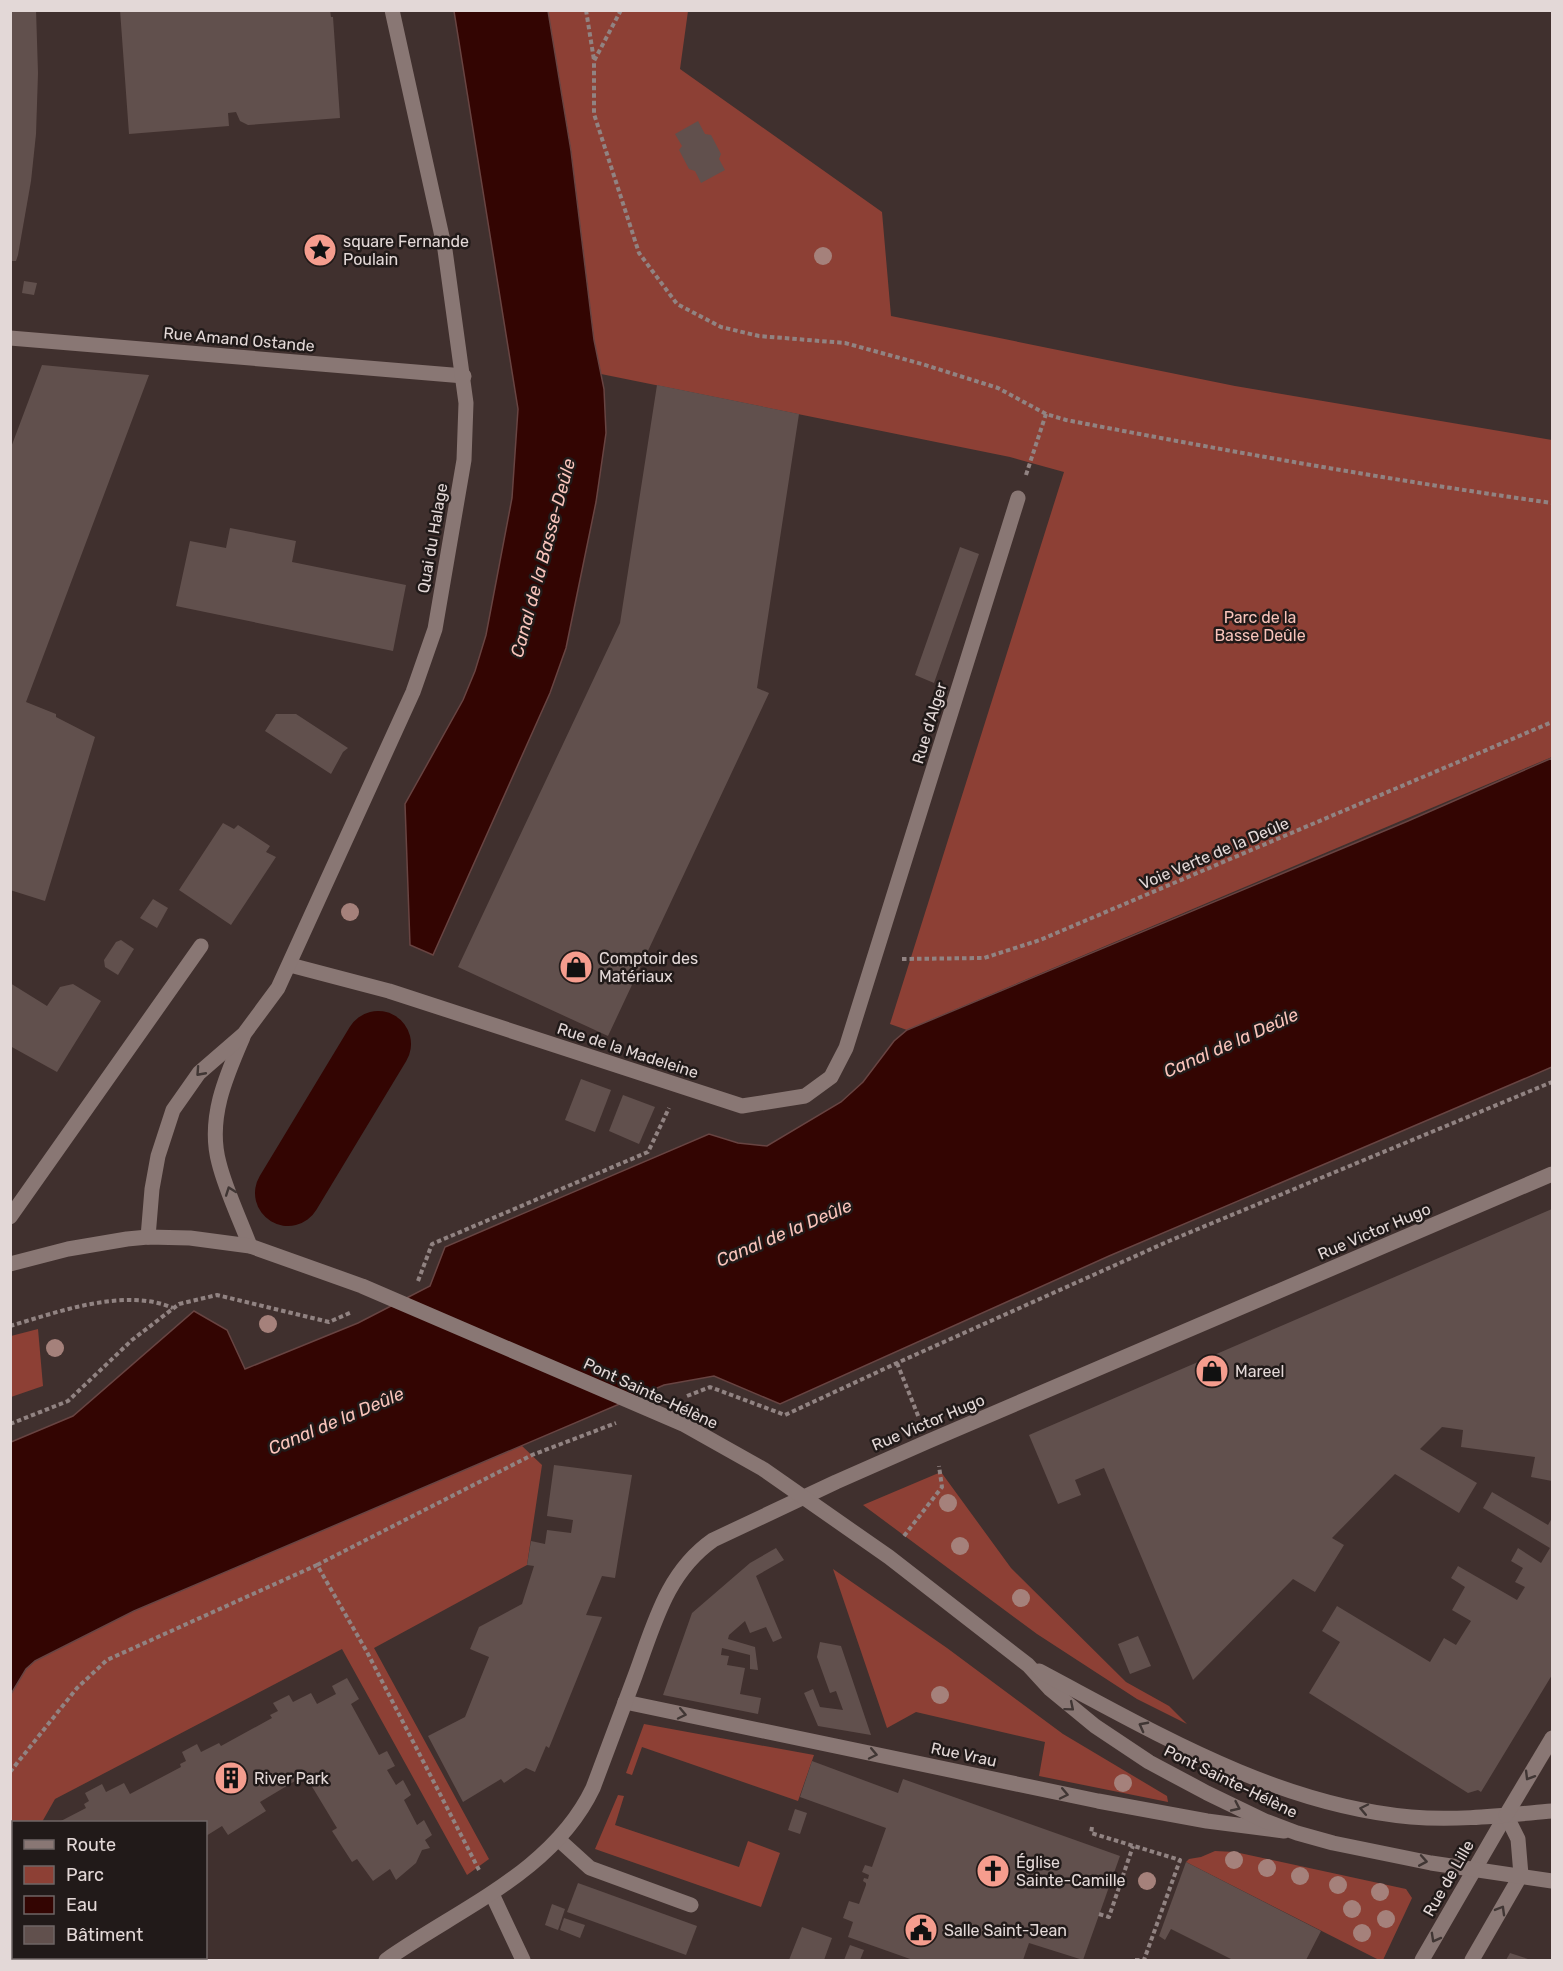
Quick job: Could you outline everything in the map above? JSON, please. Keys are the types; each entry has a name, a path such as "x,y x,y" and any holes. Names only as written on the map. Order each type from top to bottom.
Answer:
{"street":[{"name":"Quai du Halage","path":"148,1237 158,1156 173,1110 199,1073 244,1034 271,1000 290,965 409,702 426,659 442,590 464,460 467,418 464,376 445,250 392,10"},
{"name":"Rue Amand Ostande","path":"10,338 464,376"},
{"name":"Rue d'Alger","path":"875,958 1018,498"},
{"path":"10,1217 201,946"},
{"name":"Rue de la Madeleine","path":"290,965 369,985 742,1106 805,1096 831,1077 846,1048 875,958"},
{"name":"Quai du Halage","path":"244,1034 221,1095 215,1131 219,1163 250,1246"},
{"name":"Rue Victor Hugo","path":"386,1960 417,1938 492,1894 558,1839 569,1827 586,1802 666,1594 685,1564 713,1540 929,1441 1552,1174"},
{"name":"Pont Sainte-Hélène","path":"10,1264 105,1242 148,1237 200,1239 250,1246 362,1286 683,1424 772,1474 889,1557 1028,1665 1070,1708 1141,1757 1207,1793 1266,1821 1334,1843 1404,1858 1552,1881"},
{"name":"Pont Sainte-Hélène","path":"1028,1665 1220,1764 1325,1801 1410,1817 1454,1818 1552,1811"},
{"name":"Rue Vrau","path":"625,1702 1098,1801 1208,1821 1298,1833"},
{"name":"Rue de Lille","path":"1422,1960 1552,1738"},
{"path":"1472,1960 1521,1875 1518,1839 1506,1815"},
{"path":"558,1839 590,1868 691,1905"},
{"name":"Pont Sainte-Hélène","path":"1521,1875 1552,1870"},
{"path":"492,1894 524,1960"}],"path":[{"path":"586,10 594,61 594,114 639,253 677,304 722,327 759,336 845,343 922,364 998,388 1046,414 1066,420 1251,455 1552,504"},
{"path":"594,61 621,10"},
{"path":"1018,498 1046,414"},
{"name":"Voie Verte de la Deûle","path":"875,958 984,957 1040,940 1552,722"},
{"path":"677,1400 710,1387 785,1415 1169,1241 1552,1082"},
{"path":"417,1284 432,1245 648,1152 682,1086"},
{"path":"10,1424 68,1401 132,1340 179,1304 217,1295 329,1322 359,1309"},
{"path":"10,1326 90,1303 159,1302 174,1308"},
{"path":"897,1363 913,1404"},
{"path":"10,1772 77,1688 106,1660 317,1565 532,1455 621,1421"},
{"path":"889,1557 942,1487 941,1472"},
{"path":"317,1565 367,1652 492,1894"},
{"path":"1098,1801 1091,1833 1180,1860 1142,1960 1135,1960"},
{"path":"1099,1914 1109,1917 1133,1846"}],"green space":[{"name":"Parc de la Basse Deûle","path":"548,11 688,11 680,69 882,212 891,316 1235,386 1552,440 1552,757 907,1030 890,1024 1064,472 1010,457 601,374 594,340 571,151"},
{"path":"38,1329 43,1386 11,1397 11,1336"},
{"path":"521,1445 542,1465 527,1565 374,1648 489,1859 467,1875 342,1649 55,1799 43,1821 12,1821 11,1878 11,1694 26,1669 35,1661 134,1611"},
{"path":"941,1472 1011,1568 1126,1682 1169,1706 1187,1724 1137,1699 1037,1634 863,1505"},
{"path":"833,1569 947,1648 1063,1734 1167,1796 1168,1802 1039,1776 1045,1742 916,1712 887,1728"},
{"path":"644,1724 814,1755 798,1801 642,1747 632,1775 626,1773"},
{"path":"618,1795 624,1796 615,1825 739,1867 748,1841 780,1853 761,1907 595,1849"},
{"path":"1215,1851 1235,1852 1406,1889 1412,1898 1383,1960 1379,1960 1186,1862"},
{"path":"10,1893 12,1894 12,1959 160,1959 158,1960 11,1960"}],"water":[{"name":"Canal de la Basse-Deûle","path":"454,11 548,11 571,151 594,340 604,389 606,433 596,502 566,648 550,693 433,955 410,945 405,804 463,700 486,635 512,498 518,409"},
{"name":"Canal de la Deûle","path":"1552,758 1552,1067 1109,1256 780,1404 714,1376 664,1385 134,1611 35,1661 26,1669 11,1694 11,1442 73,1416 194,1311 227,1330 245,1369 358,1323 430,1286 445,1247 709,1134 738,1143 767,1146 841,1102 863,1082 894,1041 907,1030 1408,821"}],"building":[{"path":"10,10 36,10 38,73 36,134 31,181 16,261 10,261"},
{"path":"120,10 330,10 331,17 333,17 340,118 248,125 240,121 236,112 228,113 229,126 129,134"},
{"path":"698,121 705,134 711,135 721,154 719,159 725,170 701,183 695,171 689,169 679,150 682,146 675,134"},
{"path":"24,281 37,283 34,295 22,293"},
{"path":"42,365 149,375 26,702 56,714 56,717 95,737 45,901 10,890 10,450"},
{"path":"657,385 799,414 757,688 769,693 608,1036 458,967 620,623"},
{"path":"230,528 296,541 292,562 406,585 393,651 176,606 190,541 226,548"},
{"path":"960,547 979,554 934,683 915,675"},
{"path":"276,714 296,714 348,748 343,752 331,774 265,731"},
{"path":"223,823 234,829 238,825 270,846 266,852 276,857 231,925 179,890"},
{"path":"153,899 168,908 157,928 140,918"},
{"path":"121,940 134,949 118,975 105,967 104,960 116,942"},
{"path":"10,983 47,1006 60,987 73,984 101,1001 57,1072 10,1046"},
{"path":"581,1079 611,1090 595,1132 565,1120"},
{"path":"623,1095 655,1107 639,1144 609,1131"},
{"path":"1552,1209 1552,1481 1531,1477 1535,1457 1461,1447 1463,1430 1442,1427 1420,1449 1477,1483 1459,1513 1395,1474 1332,1538 1344,1545 1315,1592 1293,1579 1193,1680 1104,1468 1075,1480 1081,1495 1058,1504 1029,1435"},
{"path":"554,1465 632,1475 615,1578 602,1576 586,1615 602,1617 549,1748 546,1746 535,1772 526,1768 504,1783 501,1779 463,1802 428,1736 465,1717 489,1657 470,1649 479,1627 522,1604 534,1566 527,1565 531,1541 545,1544 547,1530 571,1533 573,1520 547,1516"},
{"path":"1492,1492 1548,1525 1552,1518 1552,1675 1481,1792 1478,1790 1468,1793 1309,1693 1340,1642 1322,1631 1337,1606 1430,1662 1444,1638 1456,1645 1471,1621 1452,1610 1465,1587 1451,1578 1458,1566 1517,1600 1525,1587 1515,1582 1523,1568 1511,1561 1518,1548 1541,1563 1550,1548 1483,1508"},
{"path":"776,1548 784,1560 756,1576 782,1638 773,1642 766,1627 750,1633 745,1621 729,1635 728,1639 755,1647 758,1670 750,1669 750,1655 722,1648 721,1655 729,1656 727,1665 745,1668 740,1694 761,1698 758,1714 663,1695 692,1613 750,1563"},
{"path":"1138,1636 1151,1666 1130,1674 1118,1644"},
{"path":"820,1642 841,1646 871,1735 818,1726 804,1693 813,1689 820,1707 843,1710 836,1691 830,1693 817,1657"},
{"name":"River Park","path":"347,1678 359,1699 351,1704 379,1755 387,1751 395,1766 387,1770 396,1785 403,1780 411,1795 404,1800 417,1825 424,1820 432,1835 425,1840 430,1848 422,1850 416,1863 396,1880 390,1869 373,1881 357,1859 352,1862 332,1831 337,1828 305,1775 260,1802 266,1811 228,1835 222,1826 207,1835 207,1821 61,1821 86,1808 84,1804 89,1801 85,1793 102,1784 106,1792 124,1783 130,1794 181,1767 180,1764 186,1761 182,1752 197,1744 201,1752 219,1743 221,1746 272,1718 270,1715 278,1711 273,1703 289,1695 293,1702 311,1693 317,1704 336,1694 332,1686"},
{"name":"Église Sainte-Camille","path":"812,1761 898,1793 903,1779 1120,1856 1083,1960 1029,1943 1023,1960 913,1960 848,1937 853,1922 843,1918 849,1901 859,1904 866,1885 864,1878 868,1879 869,1875 862,1872 865,1865 872,1867 886,1828 800,1797"},
{"path":"795,1809 807,1813 800,1834 788,1830"},
{"path":"1186,1862 1321,1931 1306,1960 1233,1960 1171,1929 1165,1940 1159,1936"},
{"path":"578,1883 697,1926 686,1955 567,1912"},
{"path":"552,1904 565,1909 558,1930 545,1925"},
{"path":"564,1918 585,1925 580,1938 560,1930"},
{"path":"802,1927 832,1938 824,1960 789,1960"},
{"path":"850,1945 864,1950 860,1960 844,1960"},
{"path":"1510,1953 1531,1960 1506,1960"},
{"path":"198,1959 199,1960 158,1960"}],"waterway":[{"path":"288,1193 378,1044"}],"place":[{"name":"square Fernande Poulain","path":"320,250"},
{"name":"Comptoir des Matériaux","path":"576,967"},
{"name":"Mareel","path":"1212,1371"},
{"name":"River Park","path":"231,1778"},
{"name":"Église Sainte-Camille","path":"993,1871"},
{"name":"Salle Saint-Jean","path":"921,1930"}]}
